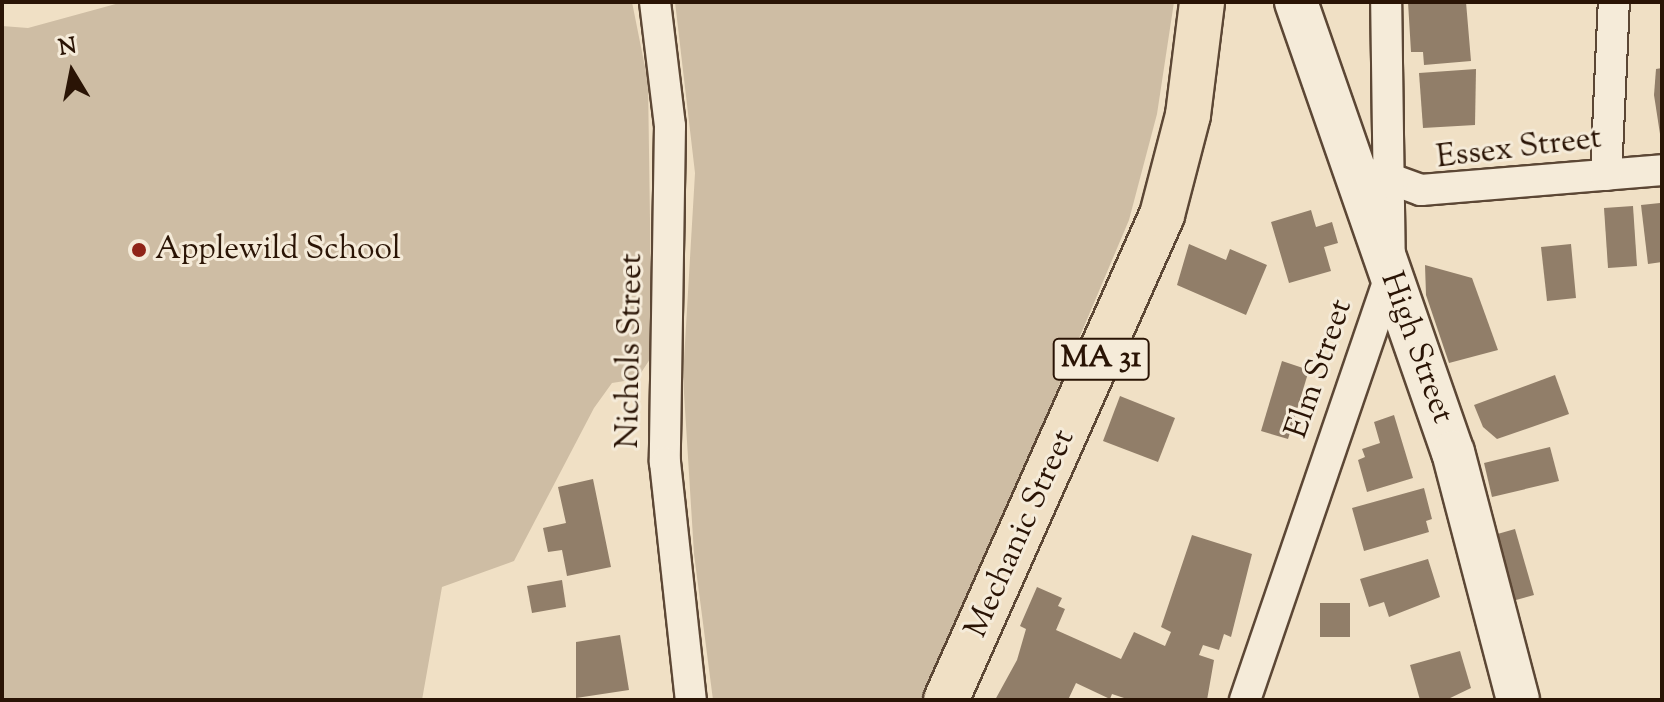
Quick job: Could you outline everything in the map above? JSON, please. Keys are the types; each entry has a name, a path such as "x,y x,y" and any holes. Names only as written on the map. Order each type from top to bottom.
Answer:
{"main road":[{"name":"Mechanic Street","path":"946,700 1162,215 1188,115 1202,2"},
{"name":"High Street","path":"1296,2 1453,452 1518,700"}],"street":[{"name":"Nichols Street","path":"655,2 670,126 665,462 691,700"},
{"name":"Elm Street","path":"1245,700 1390,277 1393,182 1386,2"},
{"path":"1606,175 1614,2"},
{"path":"1346,147 1393,182 1438,189"},
{"name":"Essex Street","path":"1390,277 1406,224 1438,189 1662,170"}],"shaded area":[{"path":"123,2 632,2 648,82 652,356 637,379 612,383 594,408 514,561 442,587 422,700 2,700 2,26 28,28"},
{"path":"675,2 1174,2 1157,114 1129,220 926,700 713,700 694,554 683,377 695,173"}],"building":[{"path":"1408,2 1466,2 1471,61 1424,65 1423,52 1411,52"},
{"path":"1662,68 1660,134 1654,95 1656,69"},
{"path":"1476,69 1475,125 1423,128 1419,73"},
{"path":"1660,203 1662,262 1648,264 1641,205"},
{"path":"1633,206 1637,266 1608,268 1604,208"},
{"path":"1311,210 1316,227 1332,222 1338,243 1324,247 1331,271 1289,283 1271,222"},
{"path":"1189,244 1226,260 1230,249 1267,265 1246,315 1177,285"},
{"path":"1571,244 1576,298 1547,301 1541,247"},
{"path":"1425,265 1472,278 1498,350 1449,363 1426,295"},
{"path":"1282,361 1309,370 1288,439 1261,431"},
{"path":"1555,375 1569,414 1497,439 1483,427 1474,405"},
{"path":"1120,396 1175,418 1158,462 1103,441"},
{"path":"1394,415 1413,478 1367,492 1358,460 1365,457 1362,449 1380,443 1374,422"},
{"path":"1550,447 1559,481 1492,497 1484,463"},
{"path":"593,479 611,567 567,576 562,550 548,552 543,528 566,523 558,487"},
{"path":"1424,488 1432,519 1426,521 1429,532 1364,551 1352,508"},
{"path":"1515,529 1534,595 1505,603 1480,539"},
{"path":"1192,535 1252,554 1231,637 1224,634 1219,650 1203,645 1199,655 1214,660 1207,700 1130,700 1112,694 1110,699 1076,683 1068,700 995,700 1017,660 1026,629 1020,626 1037,587 1062,598 1058,606 1065,609 1056,630 1121,659 1134,632 1165,646 1171,632 1161,627"},
{"path":"1428,559 1440,597 1389,617 1384,602 1369,607 1360,579"},
{"path":"562,580 566,607 532,613 527,586"},
{"path":"1320,603 1350,603 1350,637 1320,637"},
{"path":"620,635 629,690 576,698 576,642"},
{"path":"1460,651 1471,688 1446,700 1420,700 1410,665"}],"place":[{"name":"Applewild School","path":"139,250"}]}
